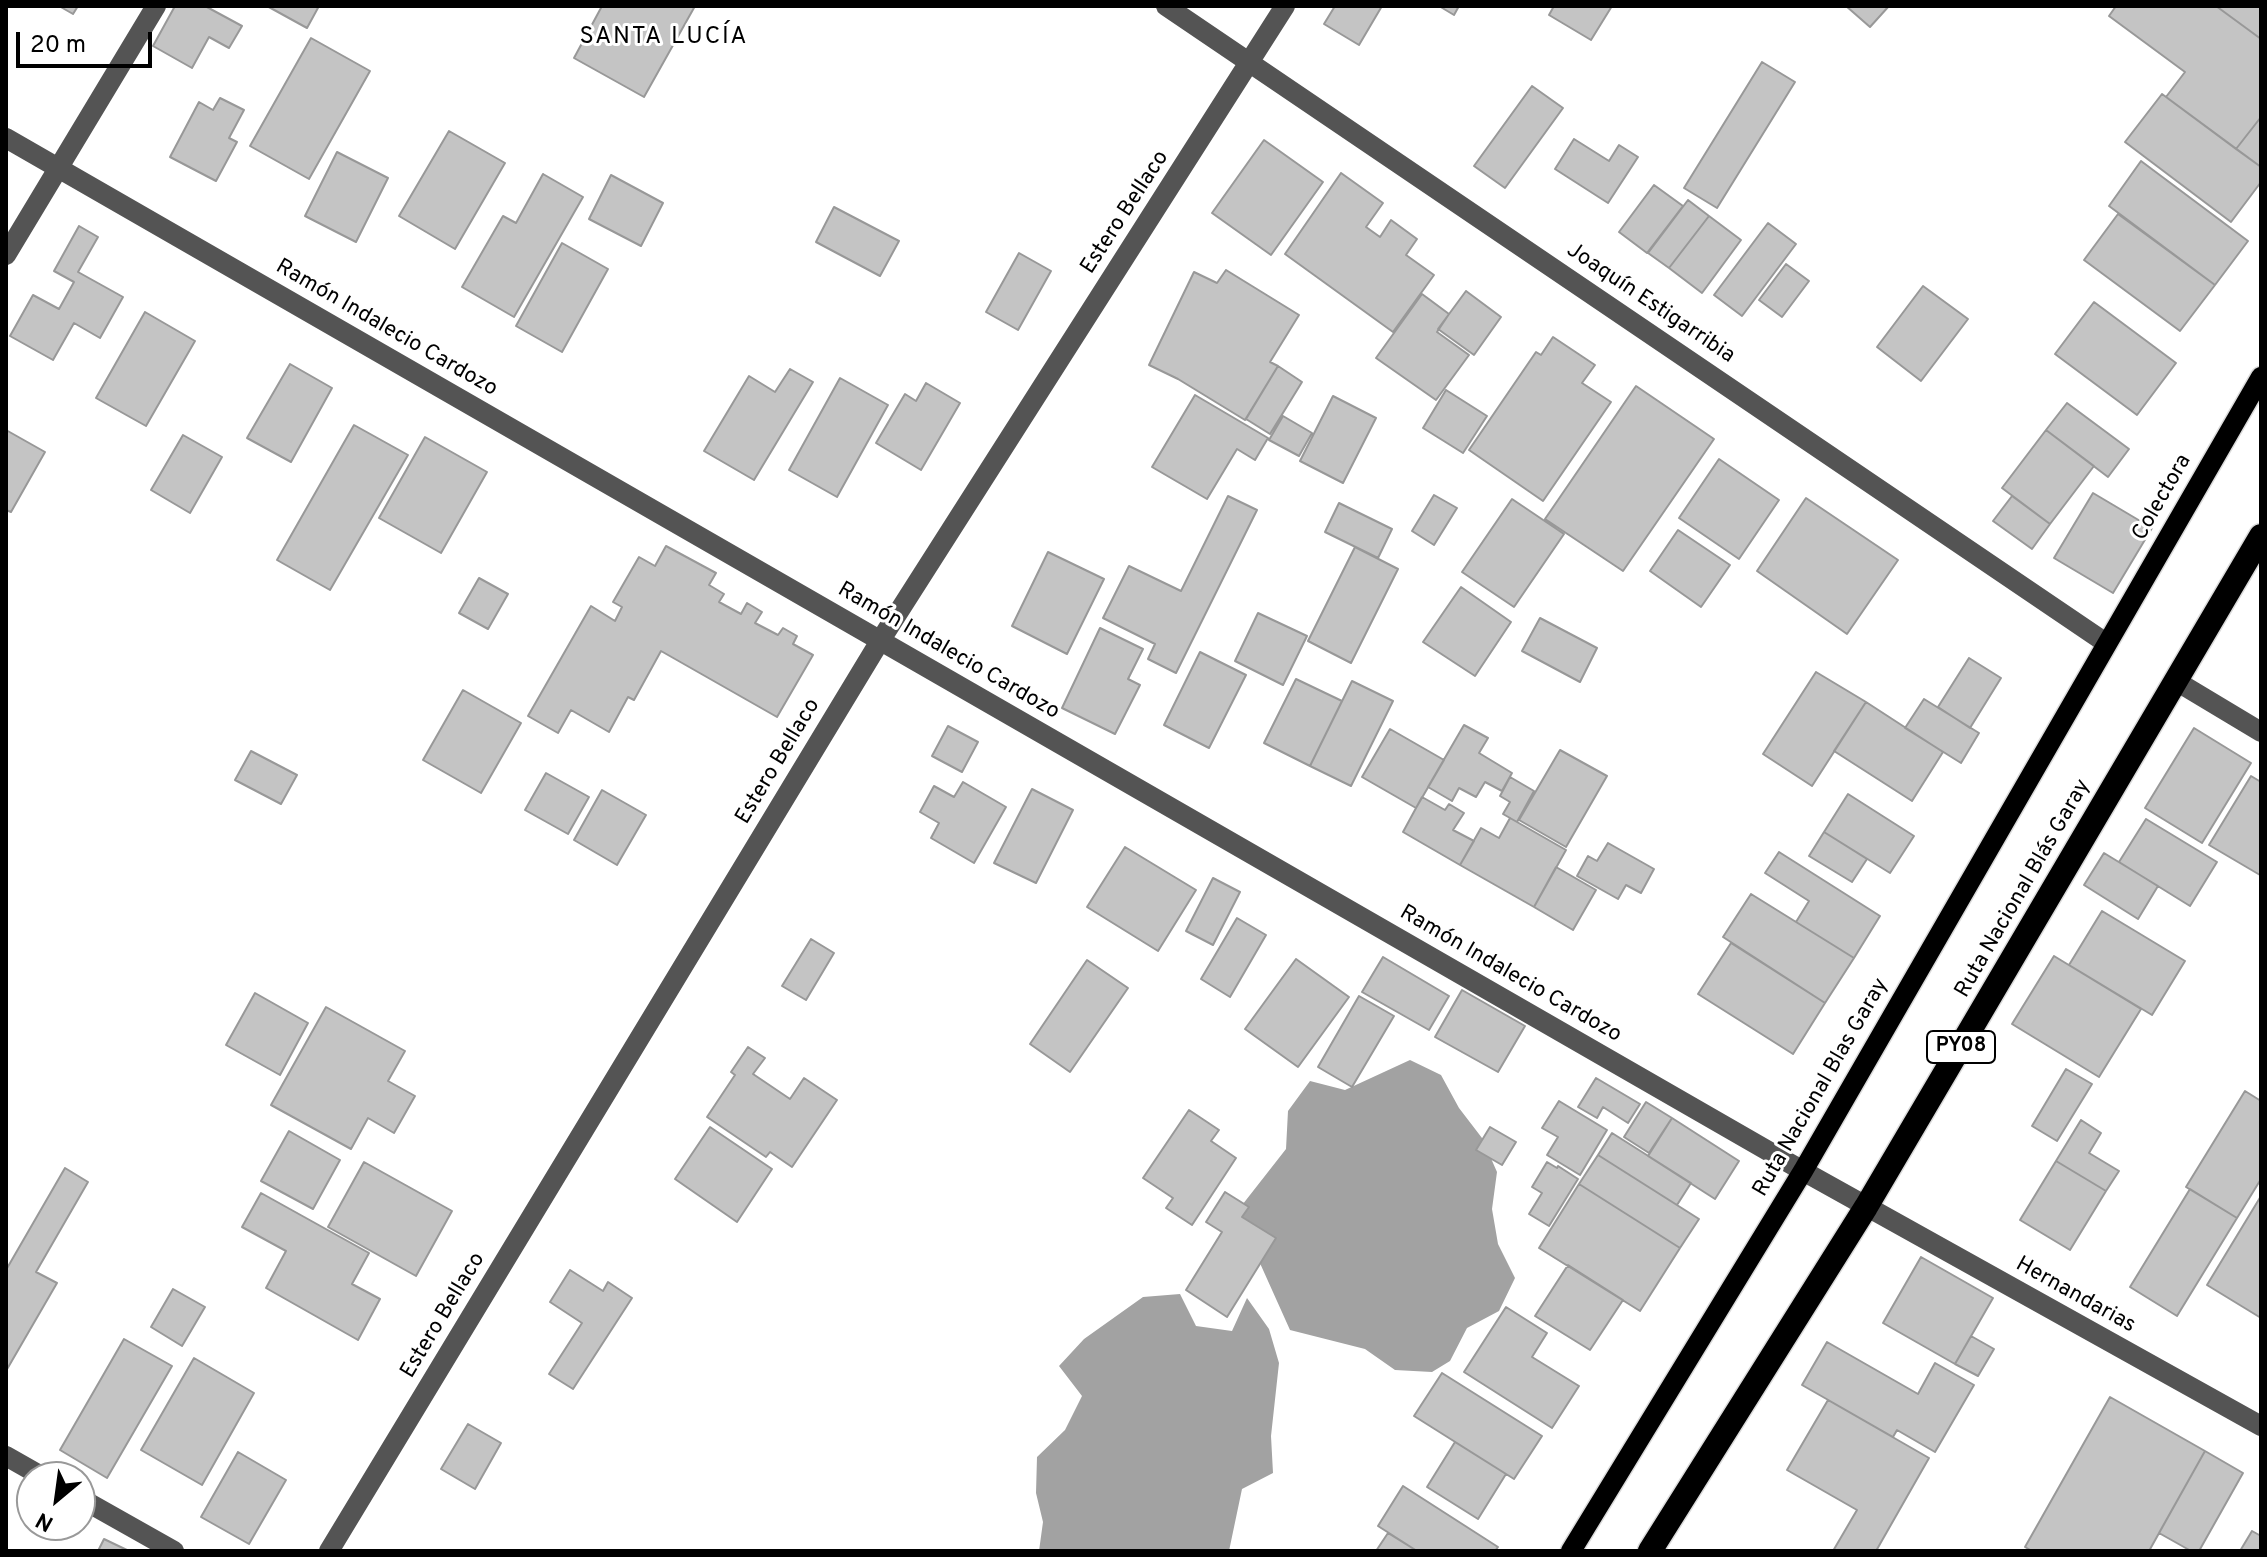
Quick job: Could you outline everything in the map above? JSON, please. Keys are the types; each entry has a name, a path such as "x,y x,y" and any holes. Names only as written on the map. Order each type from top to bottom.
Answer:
{"highway":[{"name":"Ruta Nacional Blás Garay","path":"1650,1551 1866,1207 2261,536"}],"main road":[{"name":"Colectora","path":"2106,643 2261,377"},
{"name":"Ruta Nacional Blas Garay","path":"1571,1551 1803,1171 2106,643"}],"street":[{"path":"6,255 156,6"},
{"name":"Joaquín Estigarribia","path":"1166,6 2106,643"},
{"name":"Estero Bellaco","path":"329,1551 880,641 1285,6"},
{"name":"Ramón Indalecio Cardozo","path":"6,138 1866,1207"},
{"path":"2176,681 2261,732"},
{"name":"Hernandarias","path":"1866,1207 2261,1426"},
{"path":"96,1507 174,1551"}],"shaded area":[{"path":"1410,1060 1441,1075 1459,1108 1482,1138 1497,1172 1492,1209 1498,1244 1515,1278 1499,1311 1467,1328 1450,1361 1432,1372 1395,1370 1365,1349 1290,1330 1259,1261 1224,1241 1239,1209 1286,1149 1288,1111 1310,1081 1345,1090"},
{"path":"1180,1294 1196,1326 1232,1331 1247,1298 1269,1329 1279,1363 1271,1436 1273,1473 1242,1489 1229,1551 1039,1551 1043,1522 1036,1493 1037,1457 1065,1430 1082,1396 1059,1366 1084,1339 1143,1297"}],"building":[{"path":"59,6 78,6 73,14"},
{"path":"175,6 205,6 242,26 229,48 209,37 192,68 153,46"},
{"path":"267,6 319,6 307,28"},
{"path":"602,6 695,6 644,97 574,58"},
{"path":"1335,6 1382,6 1359,45 1324,24"},
{"path":"1439,6 1459,6 1454,15"},
{"path":"1554,6 1612,6 1591,40 1549,15"},
{"path":"1846,6 1889,6 1870,27"},
{"path":"2116,6 2216,6 2261,39 2261,117 2236,149 2166,97 2185,72 2109,16"},
{"path":"2216,6 2261,6 2261,39"},
{"path":"311,38 370,71 309,179 250,146"},
{"path":"1762,62 1795,82 1717,208 1684,188"},
{"path":"1532,86 1563,108 1505,188 1474,166"},
{"path":"2162,94 2261,167 2261,182 2231,222 2125,142"},
{"path":"220,98 244,110 229,138 237,142 216,181 170,157 199,102 213,110"},
{"path":"2261,117 2261,167 2236,149"},
{"path":"449,131 505,163 455,249 399,216"},
{"path":"1574,139 1609,161 1619,145 1638,157 1608,203 1555,169"},
{"path":"1264,140 1323,182 1271,255 1212,213"},
{"path":"337,152 388,178 356,242 305,216"},
{"path":"2141,161 2248,241 2215,285 2109,206"},
{"path":"1341,173 1383,203 1366,227 1380,237 1391,220 1417,239 1406,255 1434,275 1393,332 1285,254"},
{"path":"543,174 583,197 514,317 462,287 503,216 516,223"},
{"path":"611,175 663,203 641,246 589,219"},
{"path":"1654,185 1683,206 1647,253 1619,232"},
{"path":"1688,200 1709,216 1669,268 1648,253"},
{"path":"834,207 899,241 880,276 816,242"},
{"path":"2118,214 2215,285 2180,331 2084,260"},
{"path":"1709,216 1741,240 1702,293 1669,268"},
{"path":"1768,223 1796,244 1742,316 1714,295"},
{"path":"79,226 98,237 78,272 123,297 100,338 74,323 53,360 10,336 33,295 59,309 74,282 54,271"},
{"path":"562,243 608,269 562,352 516,326"},
{"path":"1019,253 1051,271 1018,330 986,312"},
{"path":"1786,264 1809,281 1782,317 1759,300"},
{"path":"1226,270 1299,315 1270,362 1278,366 1245,420 1149,365 1194,272 1217,283"},
{"path":"1923,286 1968,319 1921,381 1877,347"},
{"path":"1466,291 1501,317 1474,355 1438,329"},
{"path":"1422,294 1449,314 1437,332 1469,355 1436,400 1376,358"},
{"path":"2094,302 2176,363 2137,415 2055,354"},
{"path":"145,312 195,341 146,426 96,398"},
{"path":"1553,337 1595,365 1582,383 1611,402 1543,501 1469,450 1536,352 1541,355"},
{"path":"290,364 332,388 291,462 247,438"},
{"path":"1278,366 1302,382 1270,434 1246,419"},
{"path":"790,369 813,382 754,480 704,451 749,376 775,392"},
{"path":"840,378 888,405 837,497 789,470"},
{"path":"926,383 960,403 921,470 876,443 905,394 916,401"},
{"path":"1636,386 1714,439 1623,571 1545,519"},
{"path":"1446,390 1487,416 1463,453 1423,428"},
{"path":"1195,395 1268,438 1255,460 1237,449 1207,499 1152,467"},
{"path":"1333,396 1376,418 1343,483 1300,461"},
{"path":"2067,403 2129,449 2108,477 2046,430"},
{"path":"1283,416 1312,433 1299,456 1269,440"},
{"path":"354,425 408,455 330,590 277,560"},
{"path":"6,430 45,452 11,512 6,510"},
{"path":"2046,430 2094,466 2050,524 2002,488"},
{"path":"183,435 222,457 190,513 151,490"},
{"path":"425,437 487,472 441,553 379,518"},
{"path":"1719,459 1779,500 1739,559 1679,518"},
{"path":"2093,493 2152,528 2113,593 2054,558"},
{"path":"1434,495 1457,508 1434,545 1412,531"},
{"path":"1228,496 1257,510 1176,673 1148,659 1155,644 1103,618 1129,566 1181,591"},
{"path":"2012,496 2050,524 2032,549 1993,521"},
{"path":"1806,498 1898,560 1847,634 1757,571"},
{"path":"1512,499 1564,534 1514,607 1462,572"},
{"path":"1339,503 1392,529 1378,558 1325,532"},
{"path":"1678,530 1730,565 1701,607 1650,571"},
{"path":"666,546 716,573 709,585 724,594 719,602 741,614 747,603 762,612 755,623 778,635 783,628 797,636 793,644 813,655 777,717 661,651 634,700 628,697 609,732 571,710 558,733 528,716 591,606 615,621 622,607 613,602 639,557 655,566"},
{"path":"1355,547 1398,569 1351,663 1308,641"},
{"path":"1048,552 1104,579 1067,654 1012,626"},
{"path":"479,578 508,594 488,629 459,613"},
{"path":"1461,587 1511,622 1475,676 1423,642"},
{"path":"1258,613 1307,636 1283,685 1235,661"},
{"path":"1540,618 1597,648 1580,682 1522,651"},
{"path":"1100,628 1143,649 1128,679 1140,685 1115,734 1062,708"},
{"path":"1200,652 1246,675 1209,748 1164,725"},
{"path":"1969,658 2001,678 1970,728 1938,707"},
{"path":"1816,672 1866,702 1812,786 1763,754"},
{"path":"1296,679 1342,701 1310,766 1264,743"},
{"path":"1352,681 1393,701 1351,786 1310,766"},
{"path":"463,690 521,723 481,793 423,760"},
{"path":"1924,699 1979,733 1961,763 1905,728"},
{"path":"1866,702 1943,752 1912,801 1834,751"},
{"path":"1464,725 1488,738 1479,753 1512,773 1502,791 1485,782 1476,797 1459,788 1452,801 1428,787"},
{"path":"948,726 978,742 962,772 932,756"},
{"path":"2194,728 2251,763 2202,843 2145,808"},
{"path":"1390,729 1444,760 1416,808 1362,777"},
{"path":"1560,750 1607,776 1566,847 1519,820"},
{"path":"251,751 297,775 281,804 235,780"},
{"path":"546,773 589,797 568,834 525,810"},
{"path":"2251,776 2261,782 2260,875 2209,845"},
{"path":"1510,777 1534,791 1517,822 1503,814 1510,802 1500,796"},
{"path":"963,782 1006,807 974,863 931,838 939,823 920,812 934,786 954,797"},
{"path":"1032,789 1073,810 1036,883 994,863"},
{"path":"602,790 646,815 617,865 574,840"},
{"path":"1848,794 1914,836 1890,873 1824,832"},
{"path":"1422,797 1445,810 1449,804 1464,813 1453,830 1474,841 1460,865 1403,832"},
{"path":"1510,818 1566,850 1534,907 1460,865 1481,828 1499,838"},
{"path":"2146,819 2217,862 2190,906 2119,862"},
{"path":"1824,832 1867,859 1852,882 1809,856"},
{"path":"1608,843 1654,869 1641,893 1626,885 1618,899 1577,876 1588,856 1597,861"},
{"path":"1125,847 1196,890 1158,951 1087,907"},
{"path":"1779,852 1880,916 1854,958 1796,922 1809,901 1765,873"},
{"path":"2104,853 2158,886 2138,919 2084,885"},
{"path":"1556,867 1596,890 1573,930 1534,907"},
{"path":"1213,878 1240,892 1213,945 1186,931"},
{"path":"1751,894 1854,958 1825,1003 1723,937"},
{"path":"2102,911 2185,961 2152,1015 2069,965"},
{"path":"1237,918 1266,935 1230,997 1201,979"},
{"path":"811,939 834,953 806,1000 782,986"},
{"path":"1731,943 1825,1003 1793,1054 1698,994"},
{"path":"2054,956 2141,1009 2099,1077 2012,1024"},
{"path":"1383,957 1449,996 1429,1030 1362,992"},
{"path":"1296,959 1349,997 1298,1067 1245,1029"},
{"path":"1087,960 1128,988 1070,1072 1030,1044"},
{"path":"1462,990 1525,1026 1498,1072 1435,1037"},
{"path":"255,993 308,1023 280,1075 226,1045"},
{"path":"1359,996 1394,1016 1352,1087 1318,1067"},
{"path":"326,1007 405,1051 388,1081 415,1096 394,1133 368,1118 351,1149 271,1105"},
{"path":"748,1047 765,1058 753,1074 790,1099 804,1078 837,1100 792,1167 770,1152 766,1157 707,1117 735,1075 731,1072"},
{"path":"2066,1069 2092,1084 2057,1141 2032,1126"},
{"path":"1596,1078 1640,1104 1628,1123 1603,1107 1597,1118 1578,1107"},
{"path":"2245,1091 2261,1101 2261,1179 2237,1218 2186,1187"},
{"path":"1559,1101 1607,1130 1580,1175 1547,1155 1558,1137 1542,1128"},
{"path":"1646,1102 1672,1118 1649,1153 1624,1137"},
{"path":"1189,1110 1219,1130 1211,1141 1236,1158 1192,1225 1166,1208 1173,1198 1143,1178"},
{"path":"1672,1118 1739,1161 1715,1199 1648,1156"},
{"path":"2081,1120 2101,1133 2089,1153 2119,1171 2106,1191 2056,1161"},
{"path":"710,1127 772,1169 737,1222 675,1179"},
{"path":"1490,1127 1516,1142 1502,1165 1476,1150"},
{"path":"289,1131 340,1160 313,1209 261,1181"},
{"path":"1612,1133 1691,1183 1677,1205 1598,1155"},
{"path":"1598,1155 1699,1219 1680,1248 1579,1184"},
{"path":"2056,1161 2106,1191 2070,1250 2020,1220"},
{"path":"364,1162 452,1211 416,1276 328,1227"},
{"path":"1547,1162 1578,1179 1549,1226 1529,1214 1542,1193 1532,1187"},
{"path":"65,1168 88,1182 36,1272 57,1283 6,1371 6,1270"},
{"path":"1579,1184 1680,1248 1640,1311 1539,1248"},
{"path":"2190,1189 2237,1218 2177,1316 2130,1287"},
{"path":"1225,1192 1249,1207 1242,1217 1276,1238 1227,1317 1186,1290 1222,1232 1206,1222"},
{"path":"261,1193 369,1253 352,1284 380,1299 358,1340 266,1288 286,1251 242,1227"},
{"path":"2261,1196 2261,1318 2207,1285"},
{"path":"1921,1257 1993,1298 1955,1364 1883,1323"},
{"path":"1568,1265 1623,1300 1590,1350 1535,1316"},
{"path":"570,1270 603,1291 608,1282 632,1298 573,1389 549,1374 582,1323 550,1302"},
{"path":"173,1289 205,1307 182,1346 151,1327"},
{"path":"1506,1307 1547,1333 1532,1357 1579,1386 1552,1428 1464,1372"},
{"path":"1971,1336 1994,1349 1978,1376 1955,1364"},
{"path":"124,1339 172,1366 107,1478 96,1471 96,1461 78,1461 60,1450"},
{"path":"1827,1342 1918,1394 1935,1363 1974,1385 1935,1452 1897,1430 1893,1437 1802,1385"},
{"path":"194,1358 254,1393 202,1485 141,1450"},
{"path":"1442,1373 1542,1436 1514,1479 1414,1416"},
{"path":"2110,1397 2205,1451 2149,1551 2032,1551 2025,1547"},
{"path":"1828,1400 1929,1458 1876,1551 1833,1551 1857,1510 1787,1470"},
{"path":"468,1424 501,1443 475,1489 441,1469"},
{"path":"1455,1442 1506,1474 1478,1519 1427,1487"},
{"path":"2205,1451 2243,1473 2199,1551 2191,1551 2159,1533"},
{"path":"238,1452 286,1480 249,1544 201,1517"},
{"path":"1403,1486 1498,1547 1495,1551 1417,1551 1378,1526"},
{"path":"2252,1531 2261,1536 2261,1551 2240,1551"},
{"path":"1388,1533 1417,1551 1376,1551"},
{"path":"104,1539 129,1551 98,1551"}],"district":[{"name":"SANTA LUCÍA","path":"664,38"}]}
